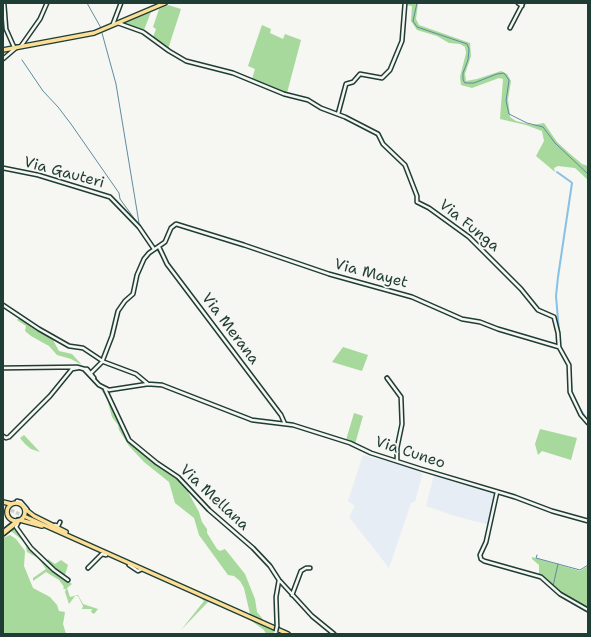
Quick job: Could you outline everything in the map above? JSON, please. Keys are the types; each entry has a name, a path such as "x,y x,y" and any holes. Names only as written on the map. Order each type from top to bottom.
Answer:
{"highway":[{"path":"5,531 10,518"},
{"path":"5,531 19,520"}],"main road":[{"path":"3,50 17,46 87,35 165,3"},
{"path":"3,502 15,503 34,516 81,541"},
{"path":"7,513 8,508 15,503"},
{"path":"4,508 10,518 31,522 81,541"},
{"path":"19,520 25,515 24,508"},
{"path":"26,517 288,634"}],"street":[{"path":"4,3 6,29 17,46"},
{"path":"3,59 17,46 40,19 47,3"},
{"path":"116,24 121,3"},
{"path":"338,114 346,84 353,82 360,74 382,78 390,70 402,41 405,3"},
{"path":"510,28 523,5 518,3"},
{"name":"Via Funga","path":"116,24 143,32 169,51 186,61 233,73 284,94 308,100 321,108 338,114 378,134 383,144 405,165 417,202 429,208 469,237 522,288 538,310 554,317 558,333 559,347 569,365 571,395 588,423"},
{"name":"Via Gauteri","path":"3,168 38,175 110,196 139,227 154,249"},
{"name":"Via Mayet","path":"159,247 165,242 171,228 176,224 329,274 412,296 462,318 480,322 498,329 559,347"},
{"path":"92,373 102,361 112,336 118,311 125,301 133,294 142,262 154,249 159,247"},
{"name":"Via Merana","path":"159,247 167,264 281,415 285,424"},
{"path":"3,305 39,329 71,347 86,350 102,361 136,374 148,384"},
{"path":"63,367 72,369 82,368"},
{"path":"3,368 82,368 87,369 92,373 95,380"},
{"name":"Via Mellana","path":"82,368 104,388 114,404 129,440 157,463 181,479 217,518 260,554 292,594 320,624 334,634"},
{"path":"3,436 8,438 50,396 72,369"},
{"path":"387,378 401,396 402,424 397,448 397,461"},
{"path":"104,388 115,390 148,384"},
{"name":"Via Cuneo","path":"148,384 162,385 260,422 285,424 350,443 397,461 552,511 588,521"},
{"path":"497,492 486,542 480,555 481,558 484,561 541,577 560,594 588,610"},
{"path":"15,503 17,501 21,502 30,513 56,526 58,526 60,522"},
{"path":"19,520 16,527 31,548 54,570 68,580"},
{"path":"88,568 103,553 128,564 138,571 142,568"},
{"path":"292,594 301,571 306,568 310,568"},
{"path":"276,633 276,597 280,580"}],"shaded area":[{"path":"363,455 423,471 415,502 411,503 389,568 349,517 355,506 348,501"},
{"path":"434,475 496,493 489,525 455,516 426,506"}],"green space":[{"path":"406,3 418,3 416,19 419,25 470,43 471,56 465,74 466,81 501,71 507,74 511,81 508,99 510,117 516,121 533,125 544,123 557,142 582,164 588,166 588,180 575,168 558,166 554,168 555,172 536,156 544,141 542,131 526,125 500,119 503,79 499,78 472,88 461,85 460,77 466,53 465,47 460,44 449,43 437,36 417,30 411,21 412,6 405,5"},
{"path":"168,5 181,9 168,49 153,37 156,29 153,27 159,9"},
{"path":"151,12 144,30 122,24"},
{"path":"262,25 271,29 270,33 283,39 285,34 301,40 287,93 252,79 255,69 248,66"},
{"path":"19,318 45,333 53,340 59,351 72,354 82,365 71,359 57,355 49,346 31,336 25,331 26,326 17,320"},
{"path":"343,347 368,355 362,371 332,362"},
{"path":"98,385 105,392 129,442 176,476 189,490 188,492 199,512 202,522 207,529 207,533 217,549 220,551 225,549 245,574 255,599 257,612 262,618 263,622 250,614 244,588 240,581 234,576 228,575 199,535 194,518 175,503 169,482 144,462 129,446 112,417 107,399"},
{"path":"354,413 363,416 355,444 346,440"},
{"path":"540,429 577,438 571,460 542,451 538,455 535,444"},
{"path":"24,435 40,452 31,449 25,444 20,438"},
{"path":"13,527 15,527 46,564 59,572 47,561 48,559 55,564 61,560 68,565 65,575 61,575 72,584 67,588 70,597 78,595 83,604 98,609 94,614 91,612 92,609 82,609 83,606 78,596 75,596 69,604 65,592 66,589 63,589 64,587 59,580 46,572 33,581 33,578 46,569 38,558 27,552 26,546 22,540 11,531"},
{"path":"10,535 16,539 25,551 24,566 33,588 50,597 57,605 59,611 65,612 63,624 66,634 3,633 3,538"},
{"path":"532,557 580,571 588,566 588,610 562,595 539,576 539,565 532,559"},
{"path":"151,573 268,626 269,629 275,630 273,634 266,634 264,630 246,617 208,602 181,630 204,601 198,596"}],"waterway":[{"path":"87,3 101,28"},
{"path":"417,3 413,21 417,27 467,44 469,49 468,60 463,73 463,80 465,83 474,83 497,74 504,73 509,80 506,101 509,114 527,123 543,127 555,143 588,174"},
{"path":"102,33 116,84 139,223"},
{"path":"22,60 43,91 71,124 119,193 120,199 155,247"},
{"path":"557,172 571,182"},
{"path":"558,277 572,183"},
{"path":"157,250 164,260"},
{"path":"558,277 556,296 560,343"},
{"path":"179,282 211,324"},
{"path":"224,341 246,371"},
{"path":"253,379 279,413"},
{"path":"571,381 572,395"},
{"path":"578,406 588,421"},
{"path":"537,555 536,558 580,570 588,565"},
{"path":"553,586 558,564"}],"tunnel":[{"path":"6,508 26,517"}]}
